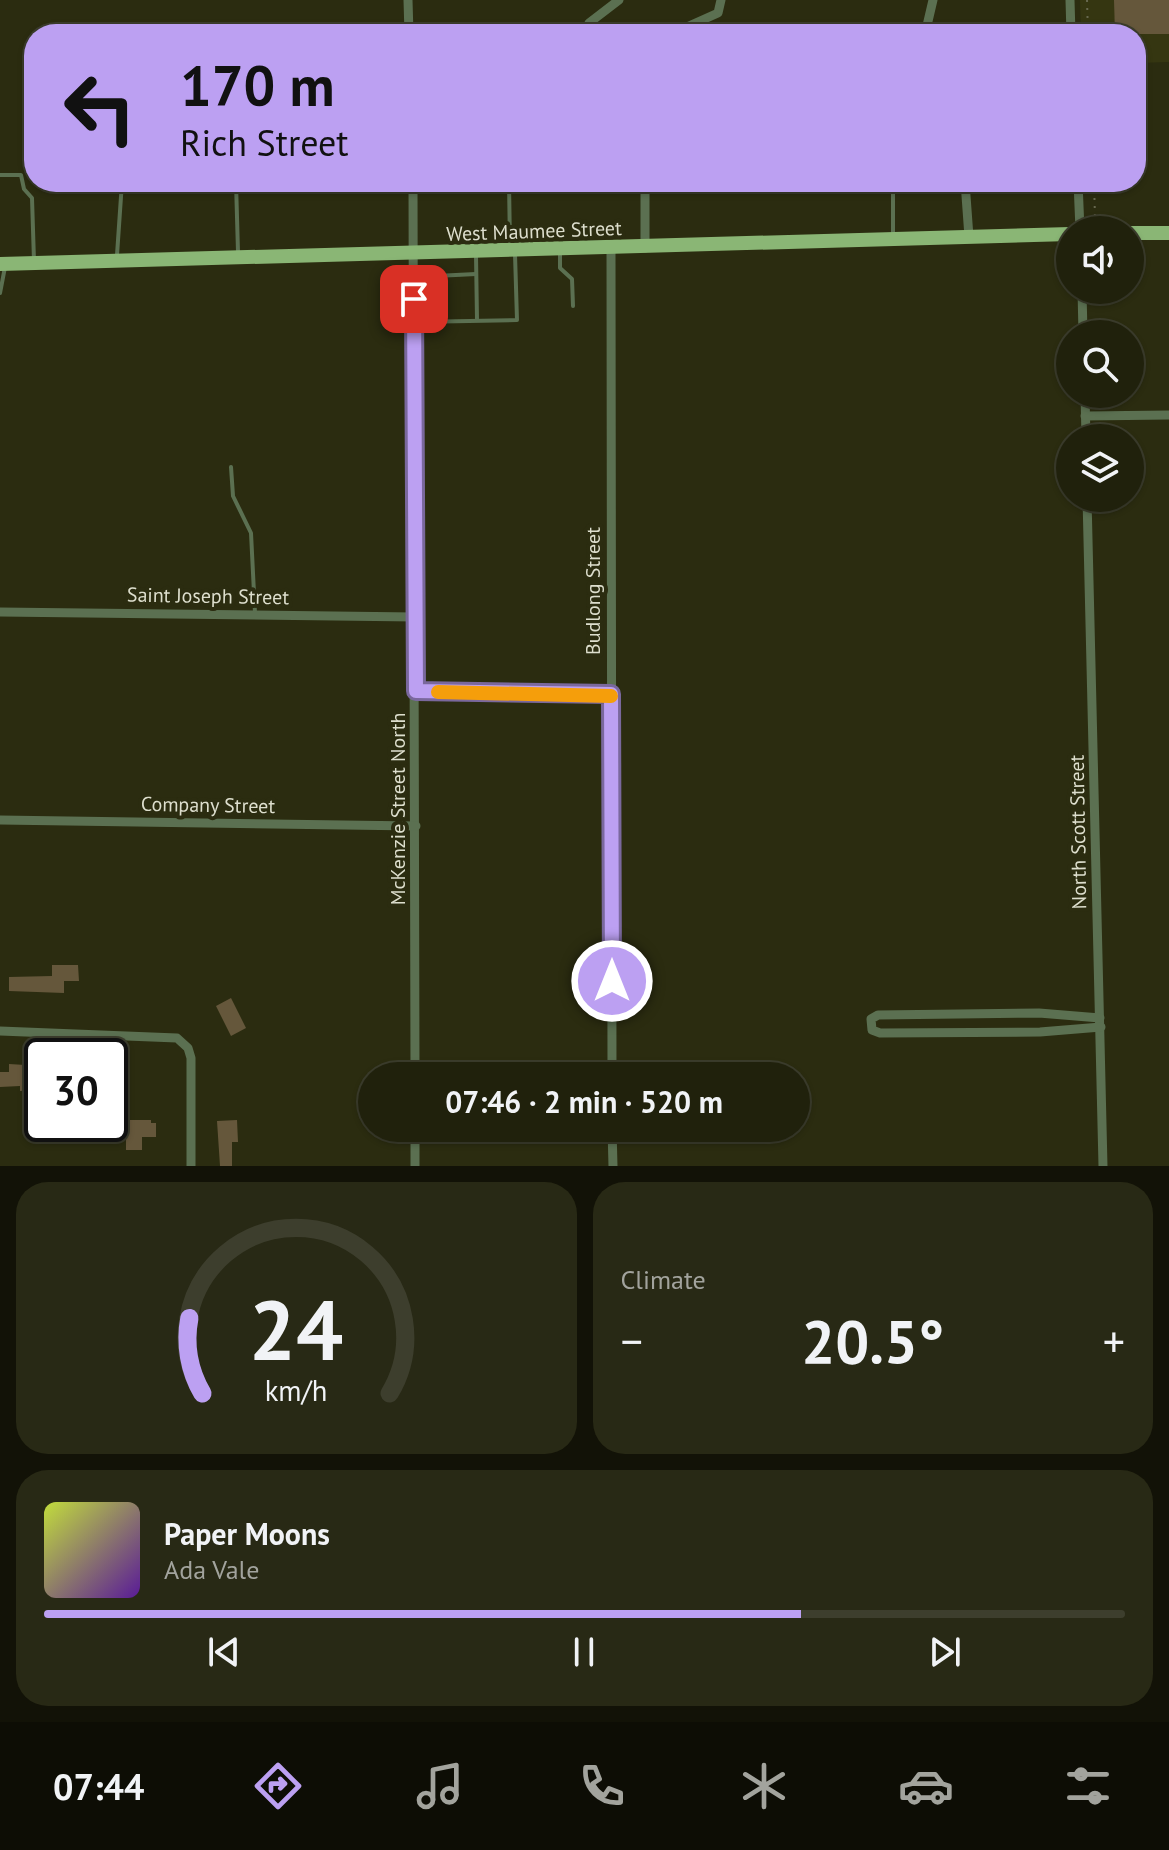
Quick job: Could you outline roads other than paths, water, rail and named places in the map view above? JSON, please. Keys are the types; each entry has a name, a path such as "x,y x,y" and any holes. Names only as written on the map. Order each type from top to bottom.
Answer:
{"main road":[{"path":"1144,233 1169,233"},
{"name":"West Maumee Street","path":"3,264 611,250 1056,234"}],"street":[{"path":"408,0 409,24"},
{"path":"589,24 619,0"},
{"path":"693,24 718,13 721,0"},
{"path":"927,24 933,0"},
{"path":"1070,0 1071,24"},
{"name":"McKenzie Street North","path":"413,192 415,1062"},
{"path":"645,192 645,248"},
{"path":"966,192 969,237"},
{"path":"1078,192 1079,216"},
{"name":"Budlong Street","path":"611,250 612,1062"},
{"path":"1085,408 1085,424"},
{"path":"1085,416 1169,415"},
{"name":"North Scott Street","path":"1087,512 1103,1166"},
{"name":"Saint Joseph Street","path":"0,612 415,617"},
{"path":"416,691 611,694"},
{"name":"Company Street","path":"0,820 416,826"},
{"path":"960,1014 1100,1022 960,1033 880,1033 872,1030 871,1019 878,1015 960,1014"},
{"path":"960,1014 960,1033"},
{"path":"0,1031 177,1038 191,1058 191,1166"},
{"path":"415,1142 415,1166"},
{"path":"612,1142 613,1166"}],"lane":[{"path":"0,175 21,175 24,189"},
{"path":"27,192 32,198 34,264"},
{"path":"117,262 121,192"},
{"path":"236,192 239,259"},
{"path":"414,322 517,320 510,192"},
{"path":"893,192 893,240"},
{"path":"560,251 560,268 572,279 573,306"},
{"path":"476,253 477,320"},
{"path":"0,293 3,264"},
{"path":"414,277 476,274"},
{"path":"231,467 233,496 251,533 255,615"}]}
